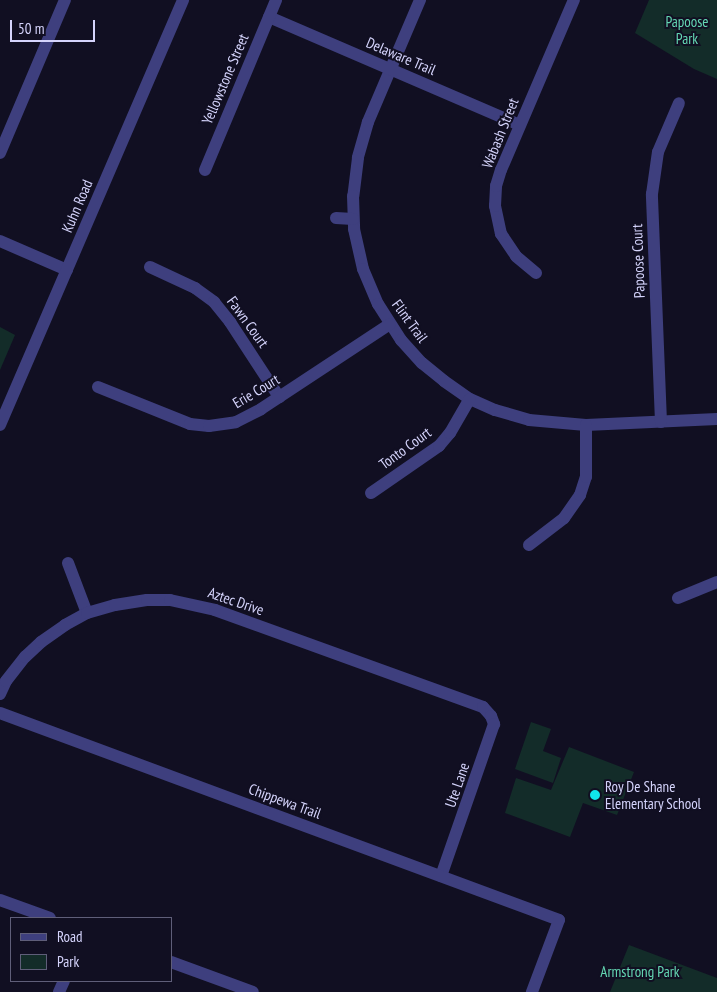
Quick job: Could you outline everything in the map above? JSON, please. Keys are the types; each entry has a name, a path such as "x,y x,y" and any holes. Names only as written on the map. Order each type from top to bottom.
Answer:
{"street":[{"path":"0,153 66,0"},
{"name":"Kuhn Road","path":"0,425 183,0"},
{"name":"Yellowstone Street","path":"205,170 276,0"},
{"name":"Flint Trail","path":"420,0 368,122 359,151 355,178 353,219 363,269 370,288 390,324 422,363 470,399 495,410 530,420 586,425 717,419"},
{"name":"Wabash Street","path":"536,273 508,246 496,220 495,206 501,170 574,0"},
{"name":"Delaware Trail","path":"269,16 520,124"},
{"name":"Papoose Court","path":"661,422 652,194 658,152 679,103"},
{"path":"336,218 353,219"},
{"path":"0,241 67,270"},
{"name":"Fawn Court","path":"150,267 195,288 214,302 230,322 279,397"},
{"name":"Erie Court","path":"98,387 173,418 209,426 236,422 279,397 390,324"},
{"name":"Tonto Court","path":"371,493 439,446 450,433 470,399"},
{"path":"529,545 564,518 580,495 586,477 586,425"},
{"path":"68,563 87,613"},
{"path":"678,598 717,582"},
{"name":"Aztec Drive","path":"0,694 6,681 25,657 41,642 87,613 125,602 170,600 196,604 483,707"},
{"name":"Ute Lane","path":"441,876 494,724 491,716 483,707"},
{"name":"Chippewa Trail","path":"0,713 559,920 532,992"},
{"path":"0,900 47,917"},
{"path":"172,962 253,992"}],"green space":[{"name":"Papoose Park","path":"649,0 717,0 717,79 694,69 635,33"},
{"path":"0,327 15,335 0,370"},
{"path":"531,722 551,729 543,751 561,758 553,783 515,769"},
{"path":"569,747 634,772 617,815 583,803 570,837 505,813 516,778 551,790"},
{"name":"Armstrong Park","path":"629,945 717,978 717,992 610,992"}],"place":[{"name":"Roy De Shane Elementary School","path":"595,795"}]}
